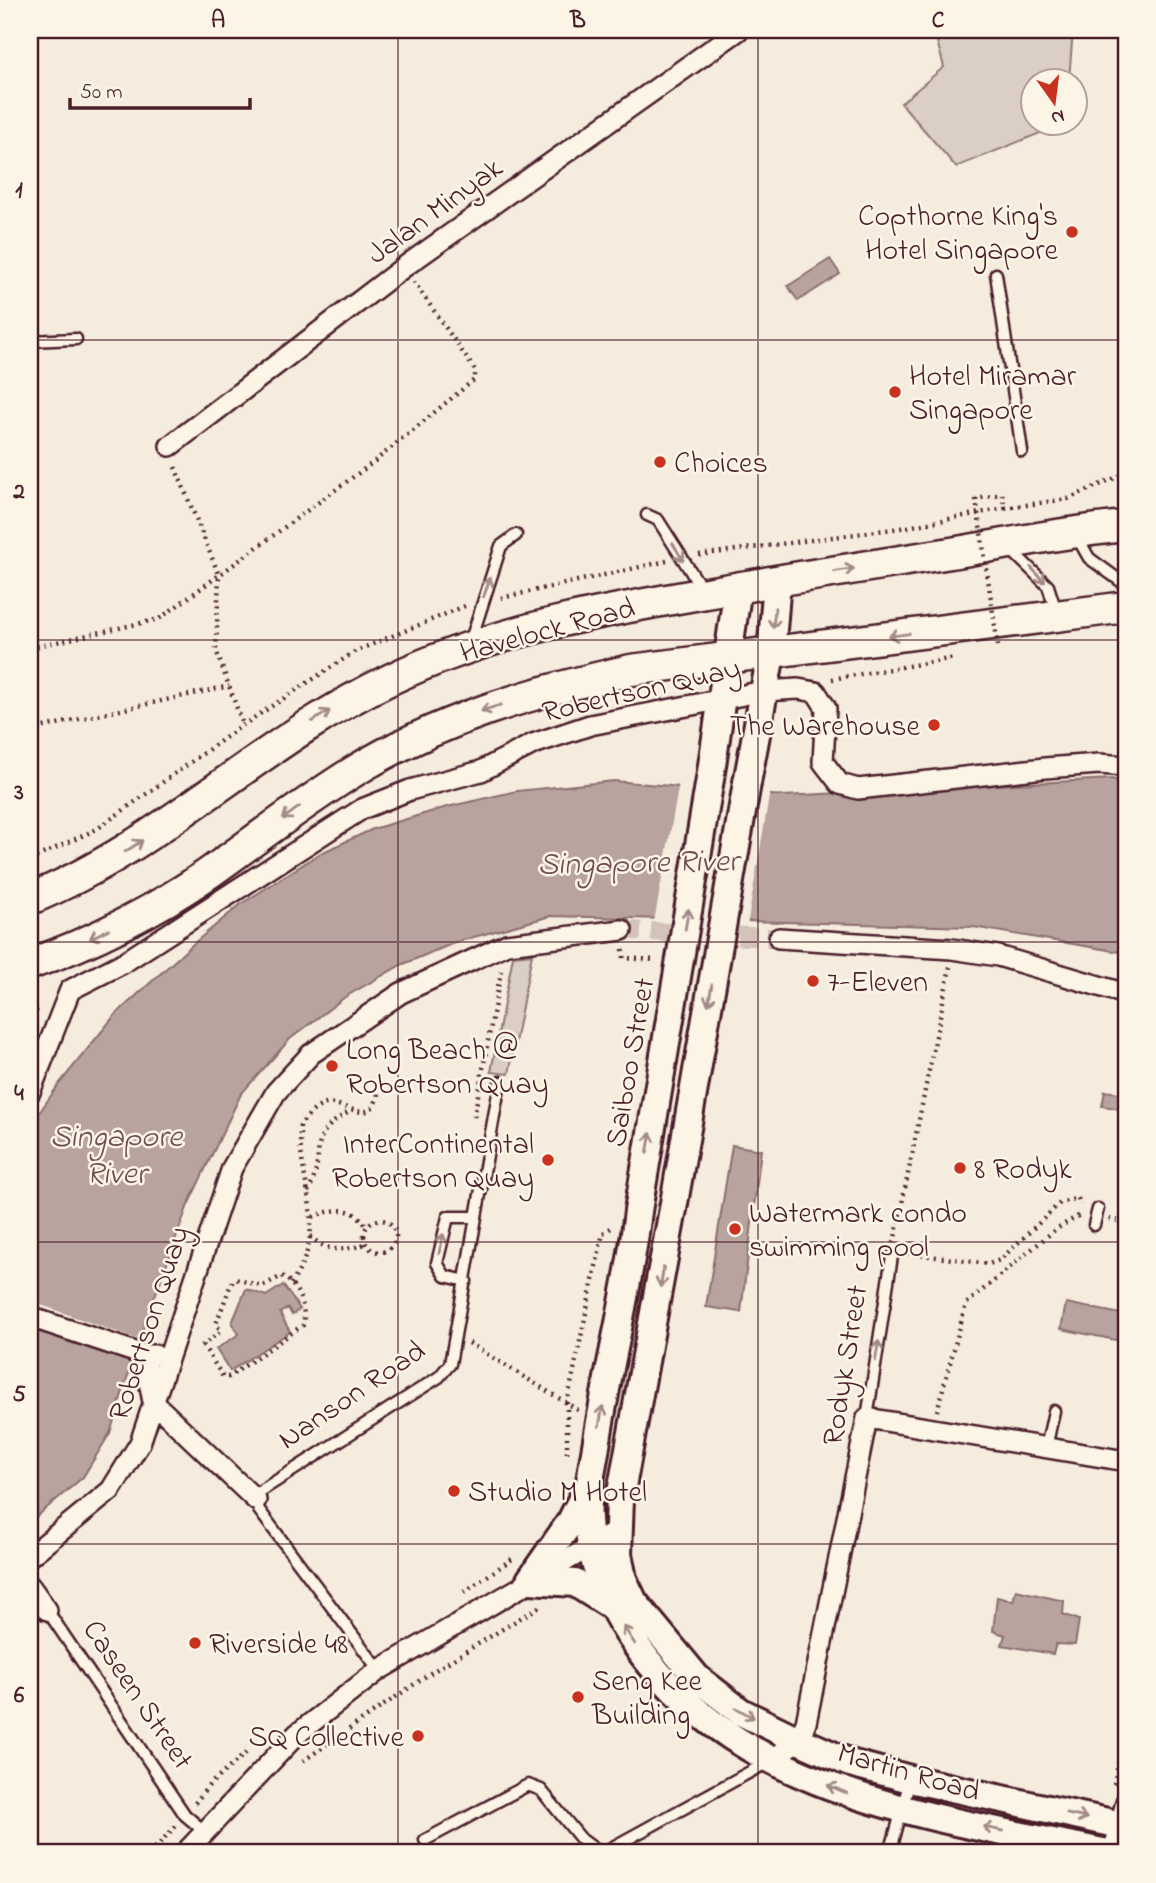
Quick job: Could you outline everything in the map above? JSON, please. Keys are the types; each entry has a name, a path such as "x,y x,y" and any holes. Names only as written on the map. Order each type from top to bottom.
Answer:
{"main road":[{"name":"Havelock Road","path":"30,898 110,862 172,822 290,735 334,708 395,677 469,648 628,605 1121,525"},
{"name":"Havelock Road","path":"30,964 60,954 137,915 207,874 354,771 410,740 459,718 556,687 631,670 771,654 966,625 1126,607"}],"street":[{"name":"Jalan Minyak","path":"170,446 404,267 739,30"},
{"path":"185,1853 297,1734 379,1670 617,1531 620,1498 771,654 777,581"},
{"name":"Saiboo Street","path":"590,1547 587,1516 590,1484 680,962 730,658 738,587"},
{"name":"Robertson Quay","path":"30,1092 70,990 144,950 362,809 410,790 481,771 533,744 590,725 764,691 798,689 816,692"},
{"path":"816,692 826,708 823,762 840,783 858,789 1045,768 1099,764 1126,766"},
{"name":"Robertson Quay","path":"30,1556 111,1490 140,1443 167,1354 232,1168 276,1092 311,1054 401,993 507,944 622,930"},
{"path":"779,938 951,958 998,957 1126,994"},
{"path":"30,1317 144,1355 167,1354"},
{"path":"144,1355 153,1402 256,1500"},
{"path":"867,1418 1126,1461"},
{"name":"Rodyk Street","path":"798,1740 812,1700 867,1418"},
{"path":"530,1580 571,1521 590,1484"},
{"name":"Martin Road","path":"617,1531 623,1579 634,1602 689,1669 741,1712 850,1763 910,1779 1122,1810"},
{"name":"Martin Road","path":"590,1547 597,1576 610,1605 639,1650 675,1693 724,1730 771,1760 841,1791 902,1810 1108,1853"},
{"path":"530,1580 575,1583 610,1605"},
{"name":"Caseen Street","path":"30,1586 47,1611"},
{"path":"771,1760 798,1740"},
{"path":"1113,1853 1122,1810"}],"lane":[{"path":"996,274 1022,451"},
{"path":"30,341 76,339"},
{"path":"647,515 658,520 704,593"},
{"path":"1075,533 1089,558 1126,585"},
{"path":"469,648 501,546 516,535"},
{"path":"1004,544 1048,586 1057,615"},
{"name":"Nanson Road","path":"256,1500 259,1492 439,1377 450,1364 500,1082"},
{"path":"466,1281 444,1276 437,1263 448,1217 476,1217"},
{"name":"Rodyk Street","path":"867,1418 892,1253"},
{"path":"1046,1448 1054,1410"},
{"path":"256,1500 259,1510 379,1670"},
{"name":"Caseen Street","path":"47,1611 185,1815 204,1831"},
{"path":"425,1840 528,1785 541,1790 581,1839 601,1853 771,1760"},
{"path":"890,1853 910,1779"}],"path":[{"path":"30,648 159,619 375,461 475,379 475,370 404,267"},
{"path":"30,860 97,829 243,725 216,649 219,575 170,454 170,446"},
{"path":"947,520 1068,499 1126,472"},
{"path":"1005,508 1002,494 976,499 997,649 1010,650"},
{"path":"816,692 828,680 849,674 957,658"},
{"path":"30,730 229,685"},
{"path":"622,930 624,958 680,962"},
{"name":"Rodyk Street","path":"892,1253 951,958"},
{"path":"291,1284 304,1259 313,1217 299,1143 300,1126 324,1104 336,1103 352,1110 369,1110 376,1104 377,1087 372,1080"},
{"path":"308,1193 316,1177 319,1140 325,1127 352,1110"},
{"path":"892,1253 989,1264 1000,1260 1060,1203 1078,1198 1080,1205"},
{"path":"313,1217 338,1209 360,1216 366,1226 365,1244 371,1251 380,1253 390,1250 396,1233 391,1224 374,1220 366,1226"},
{"path":"567,1455 567,1403 603,1233 638,1211"},
{"path":"928,1428 961,1313 966,1304 1071,1218 1085,1213 1126,1222"},
{"path":"310,1236 330,1250 343,1250 365,1244"},
{"path":"282,1276 291,1284 305,1308 303,1325 229,1377 223,1377 203,1345 221,1331 216,1324 231,1284 235,1279 262,1286 282,1276"},
{"path":"457,1336 600,1423"},
{"path":"462,1594 519,1555"},
{"path":"299,1764 432,1672 553,1599"},
{"path":"1122,1810 1126,1726"},
{"path":"150,1853 211,1784 252,1749"}],"shaded area":[{"path":"934,30 1073,30 1070,66 1020,66 1020,136 1033,136 956,167 901,103 944,67"},
{"path":"532,954 509,1074 491,1072 513,956"}],"water":[{"path":"830,259 840,274 798,301 788,286"},
{"name":"Singapore River","path":"1112,779 1126,784 1126,953 973,927 551,916 459,941 401,965 345,997 290,1039 241,1094 188,1205 138,1343 110,1433 83,1477 30,1522 30,1126 59,1084 115,1015 241,904 321,853 373,829 447,807 517,791 614,781 783,796"},
{"path":"1105,1091 1126,1094 1126,1110 1102,1106"},
{"name":"Watermark condo swimming pool","path":"732,1145 761,1150 741,1312 706,1307"},
{"path":"283,1285 300,1309 292,1315 288,1308 280,1313 290,1332 230,1371 216,1349 239,1334 232,1323 246,1289 266,1296"},
{"path":"1066,1303 1126,1315 1126,1342 1061,1329"},
{"path":"1016,1590 1064,1601 1063,1614 1079,1620 1075,1645 1056,1644 1053,1654 1002,1645 1005,1635 993,1631 997,1597 1013,1601"}],"pier":[{"path":"679,783 770,791 747,926 654,922"},
{"path":"30,1301 142,1341 136,1362 30,1320"}],"tunnel":[{"path":"622,930 779,938"}],"place":[{"name":"Copthorne King's Hotel Singapore","path":"1072,232"},
{"name":"Hotel Miramar Singapore","path":"895,392"},
{"name":"Choices","path":"660,462"},
{"name":"The Warehouse","path":"934,725"},
{"name":"7-Eleven","path":"813,981"},
{"name":"Long Beach @ Robertson Quay","path":"332,1066"},
{"name":"InterContinental Robertson Quay","path":"548,1160"},
{"name":"8 Rodyk","path":"960,1168"},
{"name":"Watermark condo swimming pool","path":"735,1229"},
{"name":"Studio M Hotel","path":"454,1491"},
{"name":"Riverside 48","path":"195,1643"},
{"name":"Seng Kee Building","path":"578,1697"},
{"name":"SQ Collective","path":"418,1736"}]}
